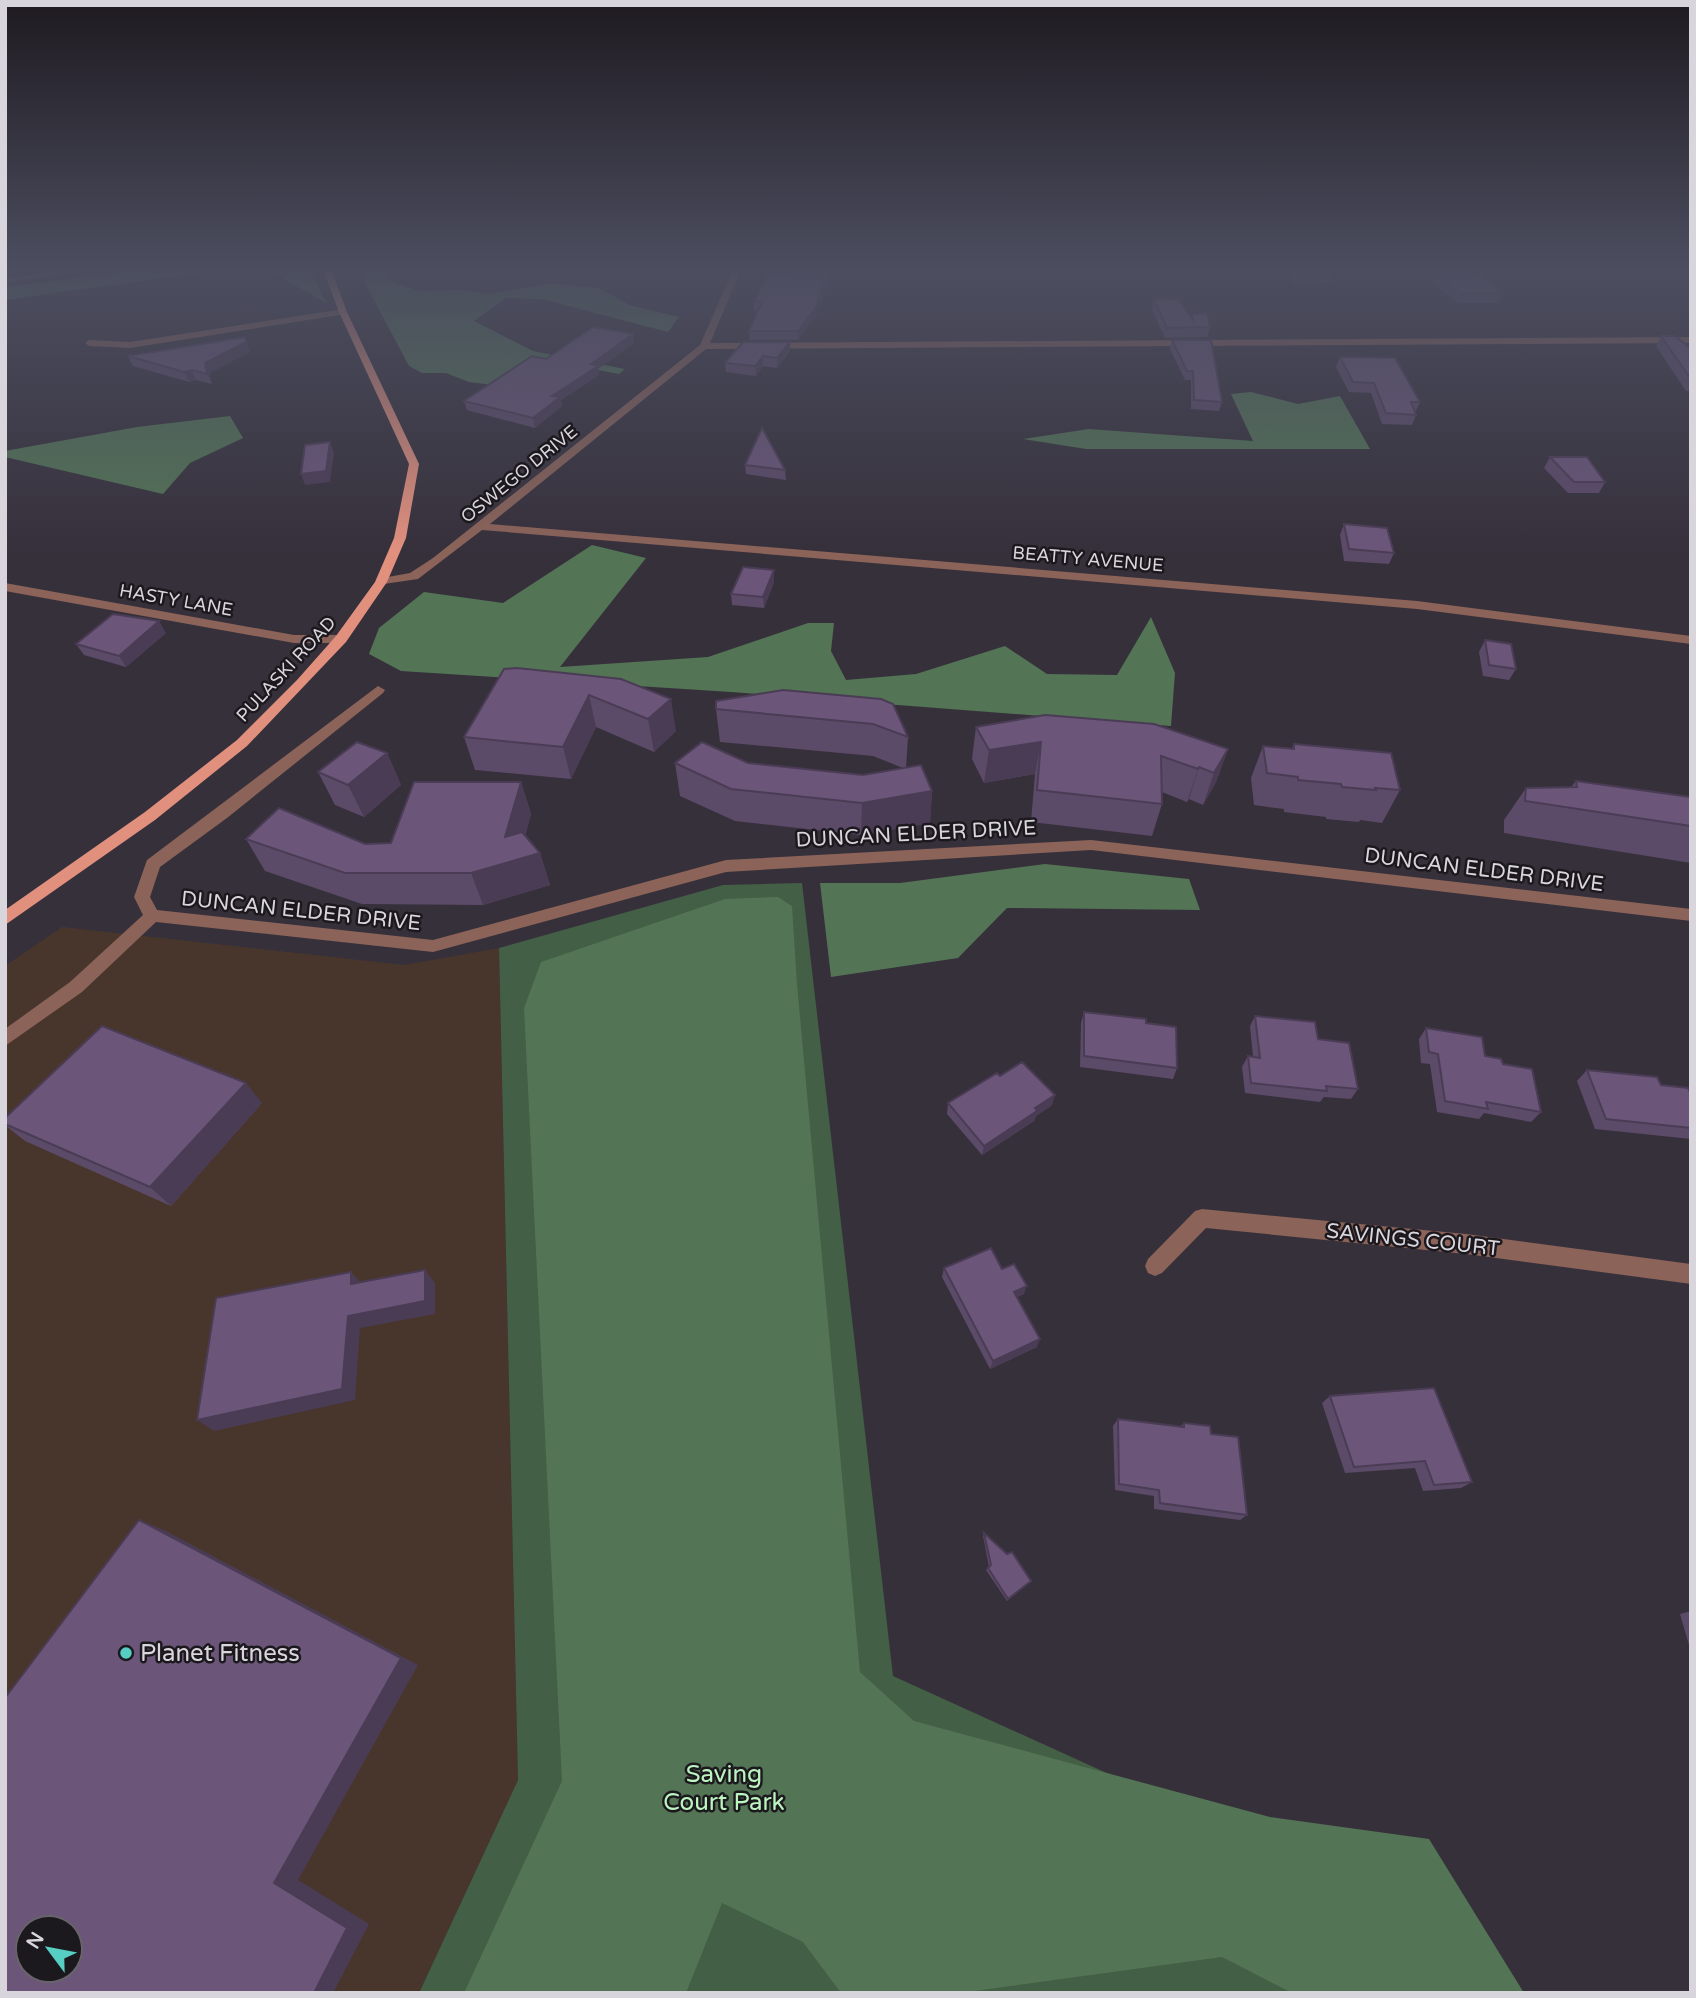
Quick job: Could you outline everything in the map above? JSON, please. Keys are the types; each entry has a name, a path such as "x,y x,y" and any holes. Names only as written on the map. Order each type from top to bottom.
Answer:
{"main road":[{"name":"PULASKI ROAD","path":"5,919 150,816 242,743 341,639 381,582 400,538 414,464 368,365"}],"street":[{"name":"OSWEGO DRIVE","path":"381,582 414,576 481,527 680,365"},
{"name":"BEATTY AVENUE","path":"481,527 1417,605 1691,640"},
{"name":"HASTY LANE","path":"5,587 294,639 341,639"},
{"name":"DUNCAN ELDER DRIVE","path":"152,916 142,897 153,863 222,814 378,690"},
{"name":"DUNCAN ELDER DRIVE","path":"5,1039 76,987 152,916 433,946 726,866 1091,845 1691,915"},
{"name":"SAVINGS COURT","path":"1155,1266 1202,1218 1466,1244 1691,1274"}],"shaded area":[{"path":"62,927 404,965 499,948 518,1780 419,1993 5,1993 5,966"}],"green space":[{"path":"543,365 502,386 469,382 446,373 422,373 409,366"},
{"path":"573,365 606,365 625,369 619,374"},
{"path":"1251,392 1298,404 1340,396 1370,449 1086,449 1023,439 1089,429 1253,441 1231,394"},
{"path":"230,416 243,438 190,463 163,494 5,457 5,451 137,427"},
{"path":"592,545 646,558 560,667 708,657 808,623 834,623 831,651 846,680 916,674 1005,646 1047,674 1117,675 1151,617 1175,673 1171,726 731,692 401,671 369,654 379,628 424,592 503,603"},
{"path":"1045,864 1189,879 1200,910 1007,908 958,958 831,977 820,883 900,883"},
{"name":"Saving Court Park","path":"802,883 893,1676 1325,1872 1442,1993 419,1993 518,1780 499,948 723,885"},
{"name":"Saving Court Park","path":"778,897 792,906 860,1672 914,1721 1270,1817 1429,1839 1524,1993 1292,1993 1222,1957 960,1993 841,1993 803,1942 722,1903 686,1993 464,1993 562,1781 524,1008 541,962 725,899"}],"building":[{"path":"160,365 205,365 207,374 192,370 184,372"},
{"path":"518,365 598,366 552,396 560,397 533,418 464,401"},
{"path":"1184,365 1215,365 1222,402 1194,400 1193,371 1187,371"},
{"path":"1344,365 1399,365 1420,402 1411,402 1416,415 1386,413 1374,383 1353,382"},
{"path":"1681,365 1691,365 1691,379"},
{"path":"762,428 785,470 745,465"},
{"path":"330,442 326,471 301,474 305,445"},
{"path":"1550,457 1587,457 1605,482 1574,482"},
{"path":"1344,524 1387,528 1394,553 1349,549"},
{"path":"743,567 774,570 763,597 731,594"},
{"path":"113,614 159,621 119,656 76,644"},
{"path":"1485,640 1511,644 1516,669 1489,665"},
{"path":"517,668 621,679 671,699 648,719 589,695 563,747 464,737 504,669"},
{"path":"783,690 881,699 893,704 908,737 873,724 716,709 716,701"},
{"path":"1045,715 1154,724 1228,749 1214,773 1161,756 1162,804 1037,790 1041,742 989,750 976,727"},
{"path":"357,742 387,753 348,785 318,772"},
{"path":"702,742 748,763 863,775 921,765 932,791 862,803 731,789 675,763"},
{"path":"1294,744 1391,753 1400,790 1342,787 1341,784 1298,780 1298,777 1267,773 1263,746 1294,749"},
{"path":"1576,781 1690,797 1691,826 1525,801 1526,788 1577,787"},
{"path":"414,782 521,782 505,837 522,832 540,853 471,873 345,873 246,839 279,808 365,844 391,843"},
{"path":"1084,1012 1146,1019 1146,1023 1176,1027 1177,1068 1084,1056"},
{"path":"1255,1016 1315,1022 1318,1039 1349,1043 1358,1089 1326,1086 1327,1091 1251,1083 1248,1056 1260,1058"},
{"path":"102,1026 246,1083 150,1187 5,1124 5,1118"},
{"path":"1426,1028 1482,1037 1485,1056 1501,1059 1503,1064 1532,1069 1541,1112 1486,1102 1488,1109 1445,1101 1438,1054 1429,1052"},
{"path":"1022,1062 1055,1095 1035,1108 1037,1111 984,1146 948,1103 997,1073 1000,1076"},
{"path":"1587,1070 1657,1077 1661,1085 1688,1088 1691,1094 1691,1128 1606,1119"},
{"path":"991,1248 1002,1269 1014,1264 1027,1286 1014,1292 1040,1339 993,1361 944,1268"},
{"path":"425,1270 425,1301 348,1316 342,1389 197,1420 216,1298 351,1272 351,1284"},
{"path":"1434,1388 1472,1482 1434,1485 1425,1461 1354,1467 1330,1396"},
{"path":"1118,1419 1184,1427 1184,1423 1210,1426 1211,1434 1238,1437 1247,1515 1160,1503 1159,1490 1119,1484"},
{"path":"139,1520 401,1658 274,1883 347,1928 314,1993 5,1993 5,1698"},
{"path":"984,1533 1007,1554 1012,1552 1031,1581 1008,1599 988,1568 991,1565"}],"place":[{"name":"Planet Fitness","path":"126,1653"}]}
